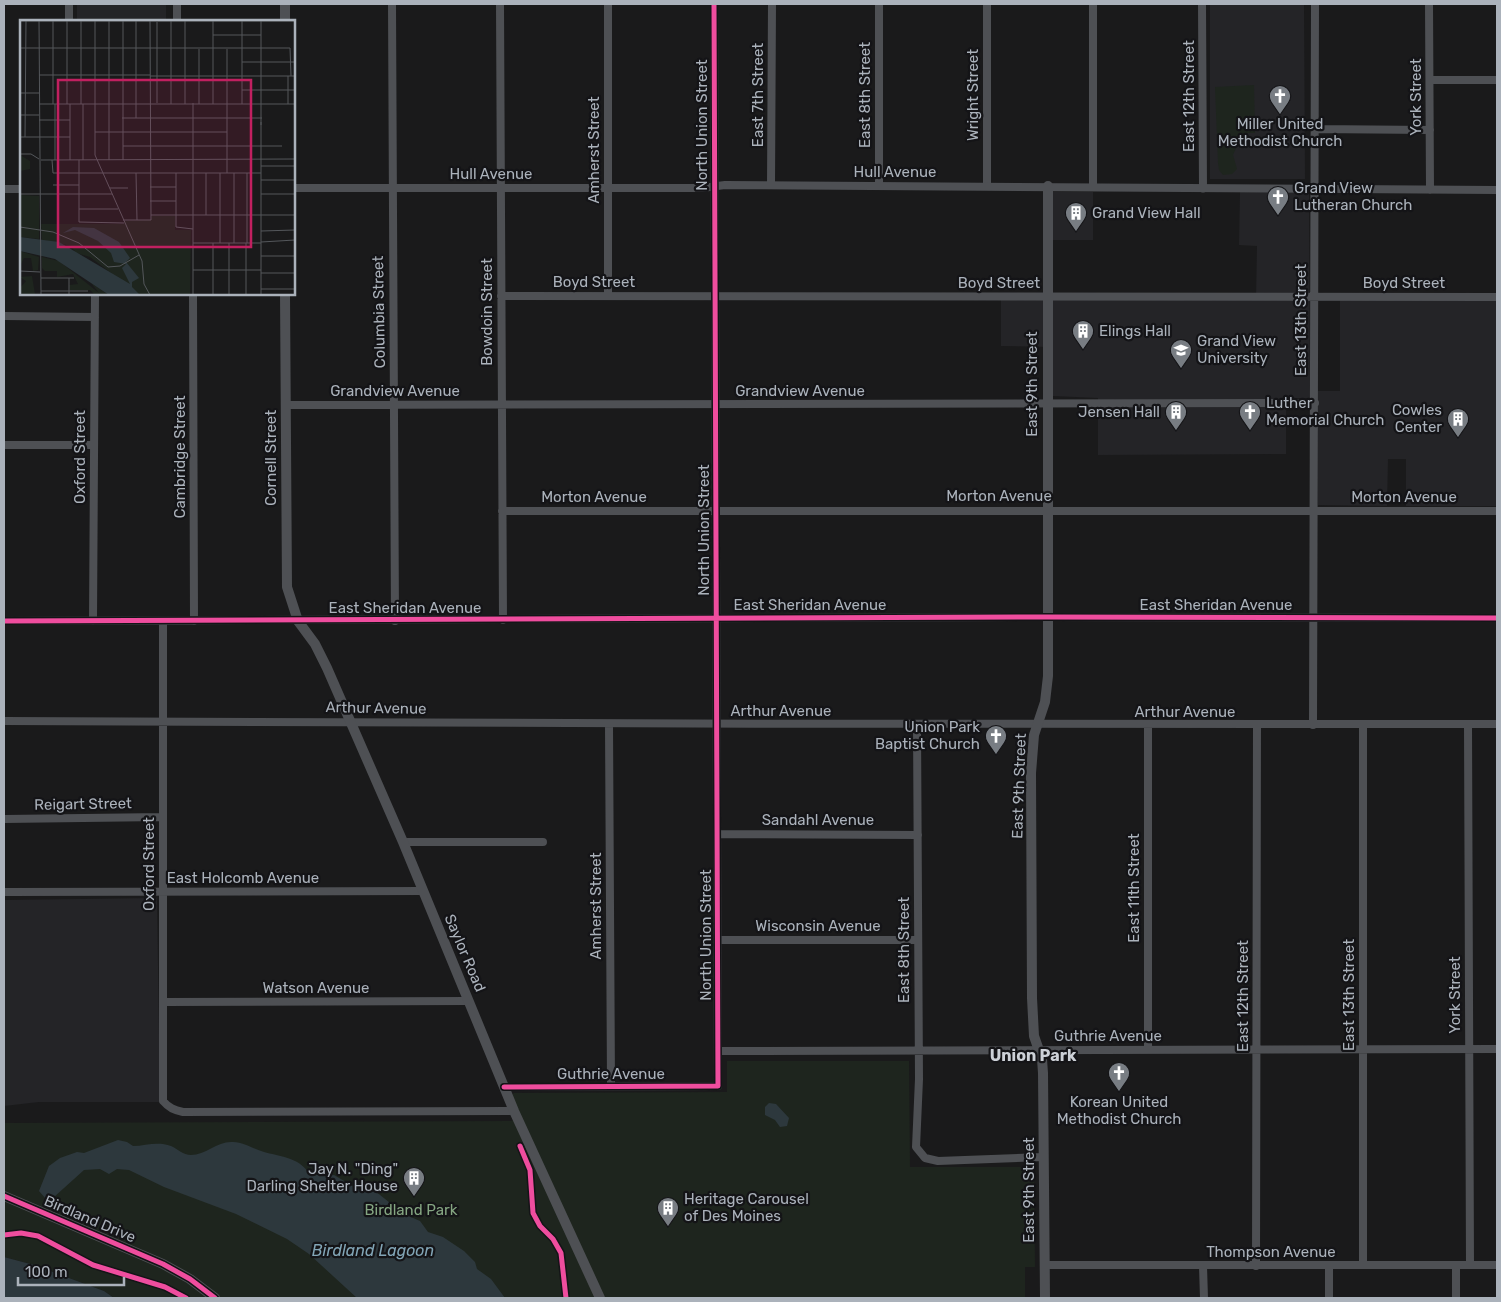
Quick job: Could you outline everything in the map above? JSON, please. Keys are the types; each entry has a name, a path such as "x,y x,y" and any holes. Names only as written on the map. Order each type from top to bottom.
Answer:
{"street":[{"path":"69,4 69,20"},
{"path":"176,20 177,4"},
{"path":"285,4 285,20"},
{"name":"Columbia Street","path":"392,4 395,620"},
{"name":"Bowdoin Street","path":"500,4 503,620"},
{"name":"Amherst Street","path":"608,4 608,295"},
{"name":"North Union Street","path":"714,4 718,1086"},
{"name":"East 7th Street","path":"772,4 772,185"},
{"name":"East 8th Street","path":"879,4 879,186"},
{"name":"Wright Street","path":"987,4 987,186"},
{"path":"1093,4 1093,188"},
{"name":"East 12th Street","path":"1202,4 1203,189"},
{"name":"East 13th Street","path":"1313,725 1315,4"},
{"name":"York Street","path":"1429,4 1430,190"},
{"path":"1430,80 1497,80"},
{"path":"1315,129 1430,130"},
{"name":"Hull Avenue","path":"295,188 608,188 772,185 1497,190"},
{"name":"East 9th Street","path":"1045,1298 1043,1073 1033,1021 1032,759 1036,725 1047,689 1048,186"},
{"path":"4,189 20,189"},
{"name":"Oxford Street","path":"93,621 95,295"},
{"name":"Cambridge Street","path":"193,295 194,621"},
{"name":"Cornell Street","path":"285,295 286,586 298,621"},
{"name":"Boyd Street","path":"501,296 1497,296"},
{"path":"4,316 95,317"},
{"name":"Grandview Avenue","path":"285,405 1315,404"},
{"path":"4,445 93,445"},
{"name":"Morton Avenue","path":"502,512 717,510 1497,511"},
{"name":"East Sheridan Avenue","path":"4,621 1047,617 1497,618"},
{"name":"Oxford Street","path":"163,621 163,1101 174,1110 183,1112 514,1111"},
{"name":"Saylor Road","path":"298,621 314,644 327,668 403,842 514,1111 600,1298"},
{"name":"Arthur Avenue","path":"4,721 350,721 609,725 917,726 1497,724"},
{"name":"York Street","path":"1468,724 1470,1265"},
{"name":"Amherst Street","path":"609,725 611,1086"},
{"name":"East 11th Street","path":"1148,725 1148,1050"},
{"name":"East 12th Street","path":"1256,1266 1257,725"},
{"name":"East 13th Street","path":"1363,725 1363,1265"},
{"name":"East 8th Street","path":"917,726 918,1050 916,1147 925,1158 938,1161 1044,1157"},
{"name":"Reigart Street","path":"4,819 163,817"},
{"name":"Sandahl Avenue","path":"718,834 918,834"},
{"path":"403,842 543,842"},
{"name":"East Holcomb Avenue","path":"4,892 423,891"},
{"name":"Wisconsin Avenue","path":"718,940 918,940"},
{"name":"Watson Avenue","path":"163,1002 468,1001"},
{"name":"Guthrie Avenue","path":"719,1051 1497,1049"},
{"name":"Guthrie Avenue","path":"504,1087 718,1086"},
{"name":"Birdland Drive","path":"4,1196 164,1264 190,1279 215,1298"},
{"path":"1456,1265 1456,1298"},
{"name":"Thompson Avenue","path":"1044,1266 1497,1265"},
{"path":"1203,1266 1204,1298"},
{"path":"1329,1266 1329,1298"}],"shaded area":[{"path":"77,4 166,4 166,20 77,20"},
{"path":"1210,4 1304,4 1305,179 1210,179"},
{"name":"Grand View University","path":"1048,192 1093,192 1093,240 1053,240 1053,299 1256,299 1257,246 1239,245 1240,192 1309,192 1310,391 1340,391 1340,299 1497,299 1497,506 1406,506 1406,459 1388,459 1387,506 1318,505 1317,398 1286,398 1286,454 1098,455 1098,398 1053,396 1052,347 1001,346 1001,299 1047,299"},
{"path":"157,898 160,1102 39,1102 4,1106 4,900"}],"green space":[{"path":"1254,85 1255,133 1246,133 1244,140 1240,139 1233,155 1237,169 1232,174 1223,175 1219,170 1218,163 1215,87"},
{"name":"Birdland Park","path":"727,1061 909,1061 910,1167 1034,1167 1035,1267 1025,1267 1025,1298 114,1298 104,1291 34,1265 4,1257 4,1123 511,1121 517,1118 512,1095 514,1093 727,1092"}],"water":[{"path":"769,1103 776,1104 789,1118 787,1126 780,1127 775,1120 765,1115 765,1107"},
{"name":"Birdland Lagoon","path":"118,1140 133,1146 156,1144 171,1146 185,1154 191,1155 201,1153 221,1144 235,1142 293,1160 308,1172 323,1176 334,1175 356,1188 375,1191 404,1214 420,1221 428,1232 443,1237 464,1251 475,1262 477,1269 491,1279 505,1298 357,1298 309,1254 287,1239 236,1214 164,1187 129,1170 117,1169 109,1174 100,1169 84,1170 54,1197 46,1199 39,1191 49,1166 60,1158 77,1152 84,1153"},
{"path":"4,1257 34,1265 104,1291 114,1298 4,1298"}],"cycle path":[{"path":"504,1087 718,1086 714,4"},
{"path":"4,621 1047,617 1497,618"},
{"path":"520,1146 530,1170 533,1213 540,1226 553,1239 561,1253 566,1298"},
{"path":"4,1196 163,1264 190,1279 215,1298"},
{"path":"4,1235 21,1233 38,1236 93,1265 165,1287 186,1298"}],"place":[{"name":"Miller United Methodist Church","path":"1280,115"},
{"name":"Grand View Lutheran Church","path":"1278,216"},
{"name":"Grand View Hall","path":"1076,232"},
{"name":"Elings Hall","path":"1083,350"},
{"name":"Grand View University","path":"1181,369"},
{"name":"Jensen Hall","path":"1176,431"},
{"name":"Luther Memorial Church","path":"1250,431"},
{"name":"Cowles Center","path":"1458,438"},
{"name":"Union Park Baptist Church","path":"996,755"},
{"name":"Korean United Methodist Church","path":"1119,1092"},
{"name":"Jay N. \"Ding\" Darling Shelter House","path":"414,1197"},
{"name":"Heritage Carousel of Des Moines","path":"668,1227"}],"district":[{"name":"Union Park","path":"1033,1055"}]}
